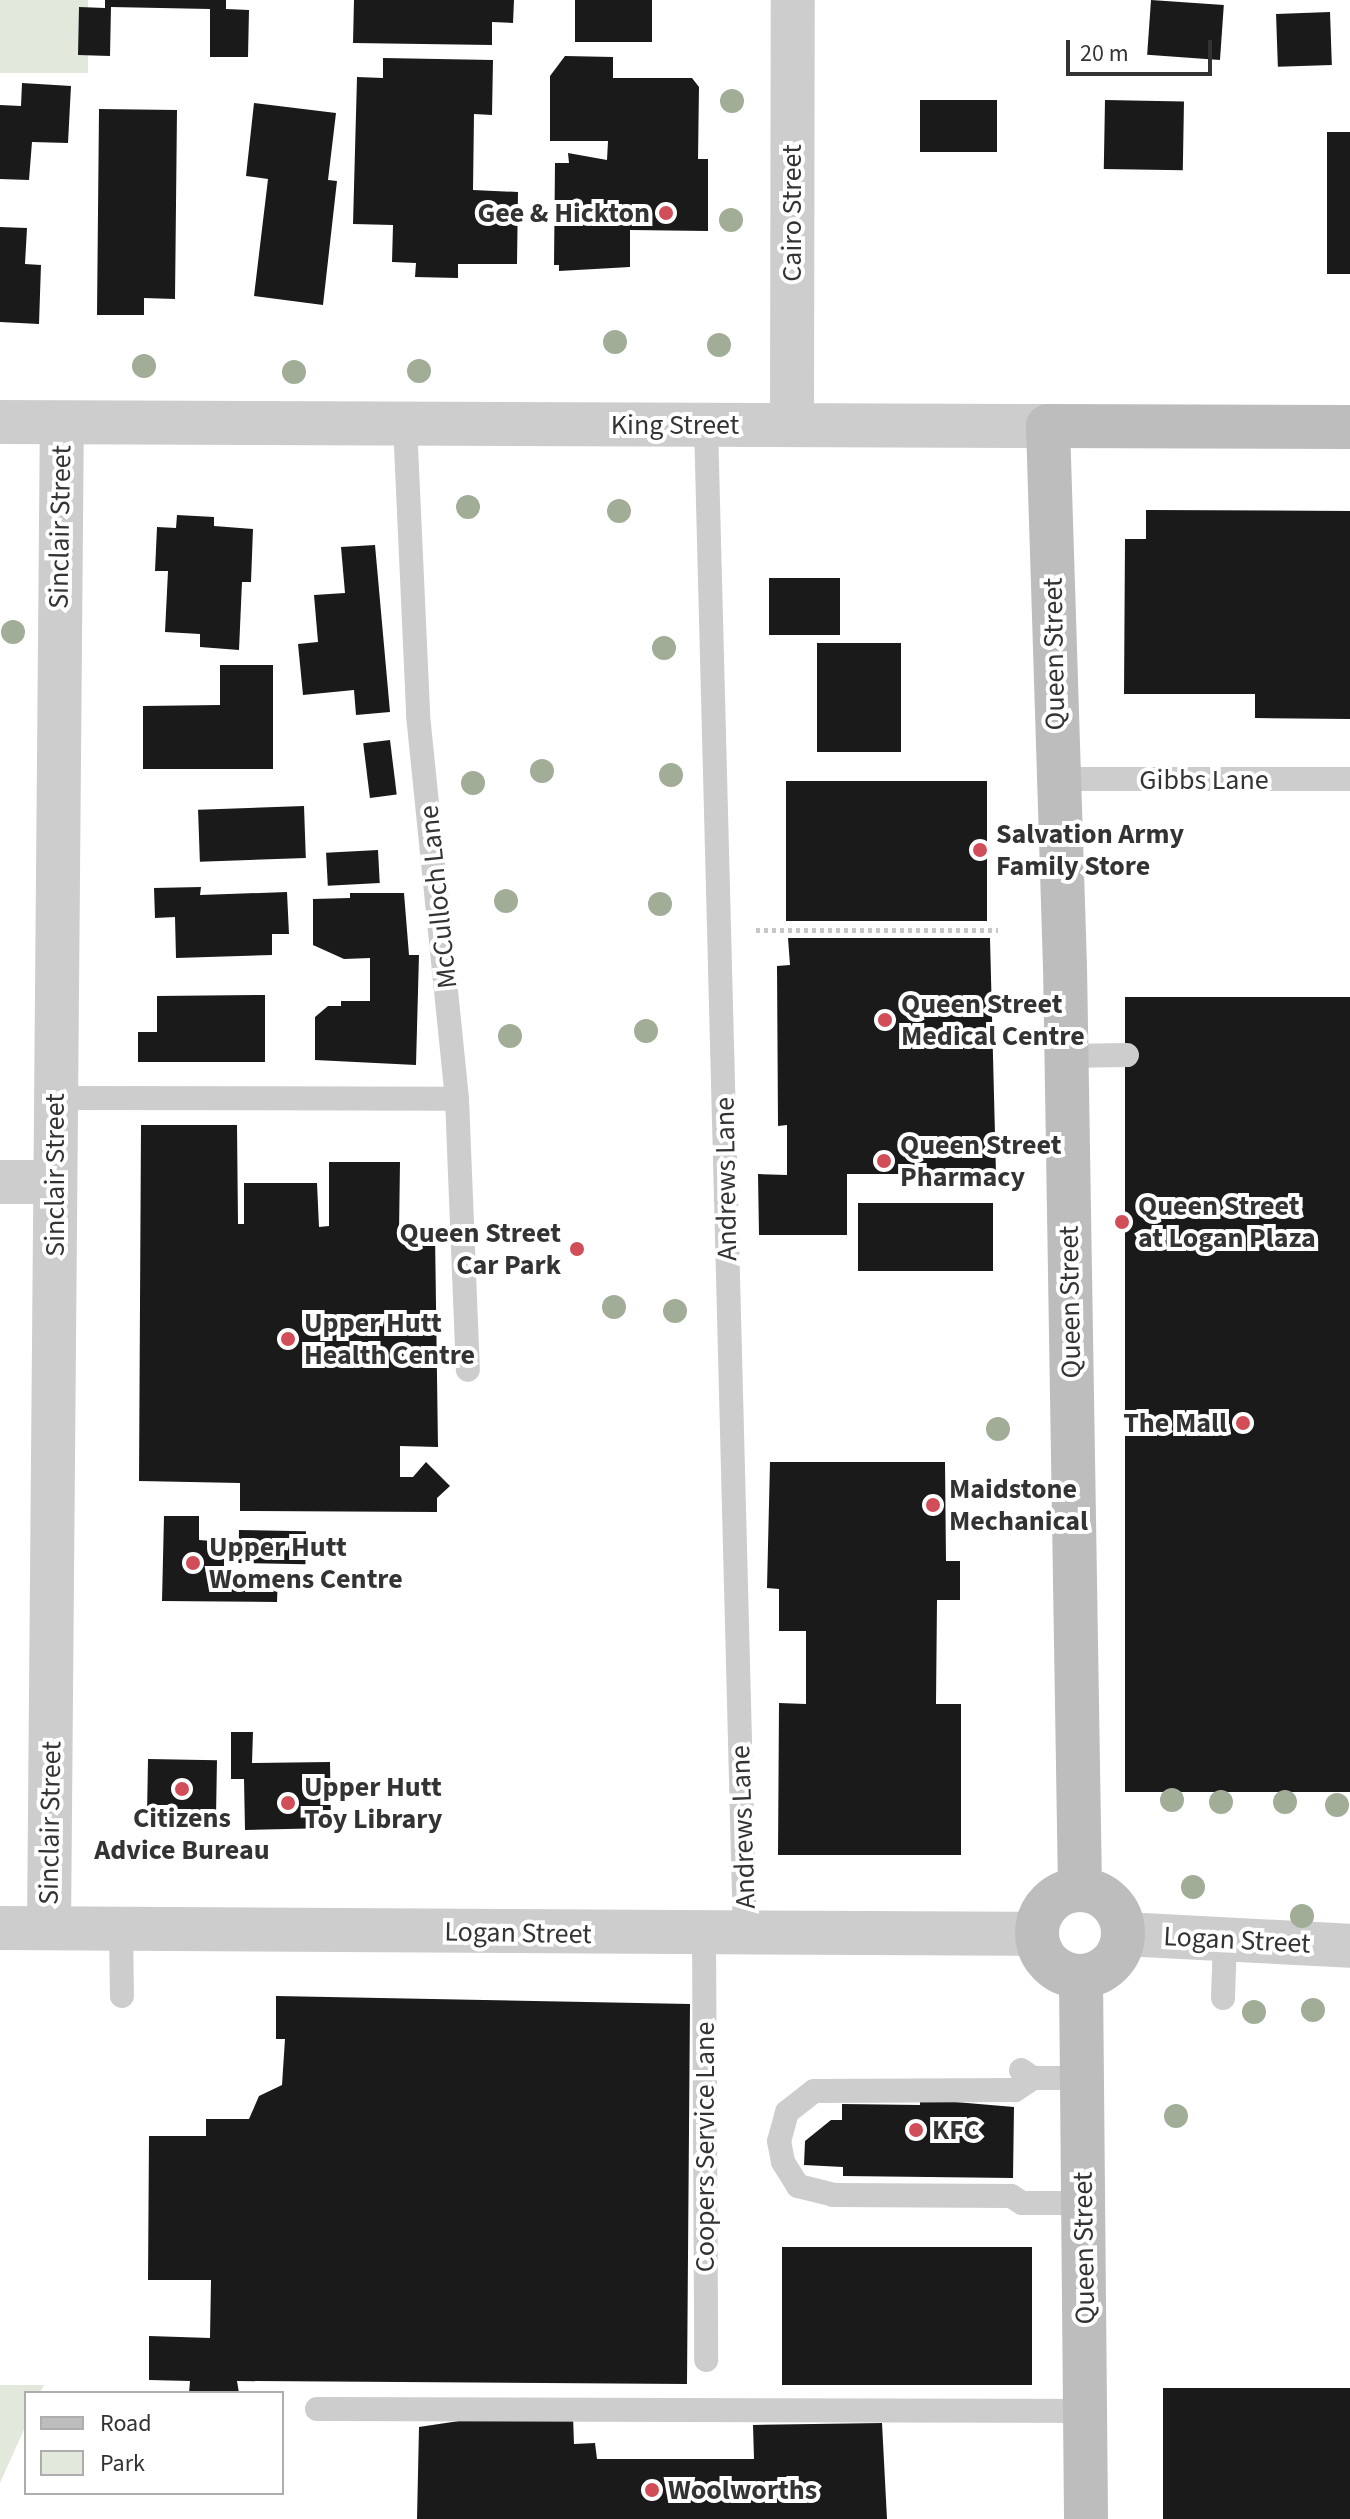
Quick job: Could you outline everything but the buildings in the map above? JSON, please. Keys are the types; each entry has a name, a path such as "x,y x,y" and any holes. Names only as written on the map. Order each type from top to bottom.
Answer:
{"street":[{"name":"Cairo Street","path":"792,425 793,0"},
{"name":"King Street","path":"0,422 1350,427"},
{"name":"Sinclair Street","path":"49,1928 62,423"},
{"name":"Queen Street","path":"1048,426 1066,1056 1080,1889"},
{"path":"0,1182 55,1182"},
{"path":"1080,1889 1106,1898 1122,1920 1124,1934 1122,1947 1106,1968 1081,1977 1067,1975 1045,1960 1036,1934 1038,1920 1054,1898 1080,1889"},
{"name":"Logan Street","path":"0,1928 1036,1934"},
{"name":"Logan Street","path":"1124,1934 1350,1946"},
{"name":"Queen Street","path":"1081,1977 1086,2519"}],"lane":[{"name":"McCulloch Lane","path":"405,424 418,715 457,1099 468,1370"},
{"name":"Andrews Lane","path":"706,425 719,930 724,1934"},
{"name":"Gibbs Lane","path":"1057,779 1350,779"},
{"path":"1066,1056 1127,1055"},
{"path":"56,1098 457,1099"},
{"path":"121,1928 122,1996"},
{"name":"Coopers Service Lane","path":"706,2360 724,1934"},
{"path":"1223,1998 1225,1939"},
{"path":"1081,2078 1027,2074 1015,2090 814,2091 787,2112 779,2141 783,2162 798,2186 833,2195 1011,2196 1022,2203 1083,2203"},
{"path":"317,2409 1085,2411"}],"path":[{"path":"719,930 998,930"}],"green space":[{"path":"0,0 88,0 88,73 0,73"},
{"path":"0,2385 44,2385 41,2391 24,2391 24,2429 0,2483"}],"place":[{"name":"Gee & Hickton","path":"666,213"},
{"name":"Salvation Army Family Store","path":"980,850"},
{"name":"Queen Street Medical Centre","path":"885,1020"},
{"name":"Queen Street Pharmacy","path":"884,1161"},
{"name":"Queen Street at Logan Plaza","path":"1122,1222"},
{"name":"Queen Street Car Park","path":"577,1249"},
{"name":"Upper Hutt Health Centre","path":"288,1339"},
{"name":"The Mall","path":"1243,1423"},
{"name":"Maidstone Mechanical","path":"933,1505"},
{"name":"Upper Hutt Womens Centre","path":"193,1563"},
{"name":"Citizens Advice Bureau","path":"182,1789"},
{"name":"Upper Hutt Toy Library","path":"288,1803"},
{"name":"KFC","path":"916,2130"},
{"name":"Woolworths","path":"652,2490"}]}
